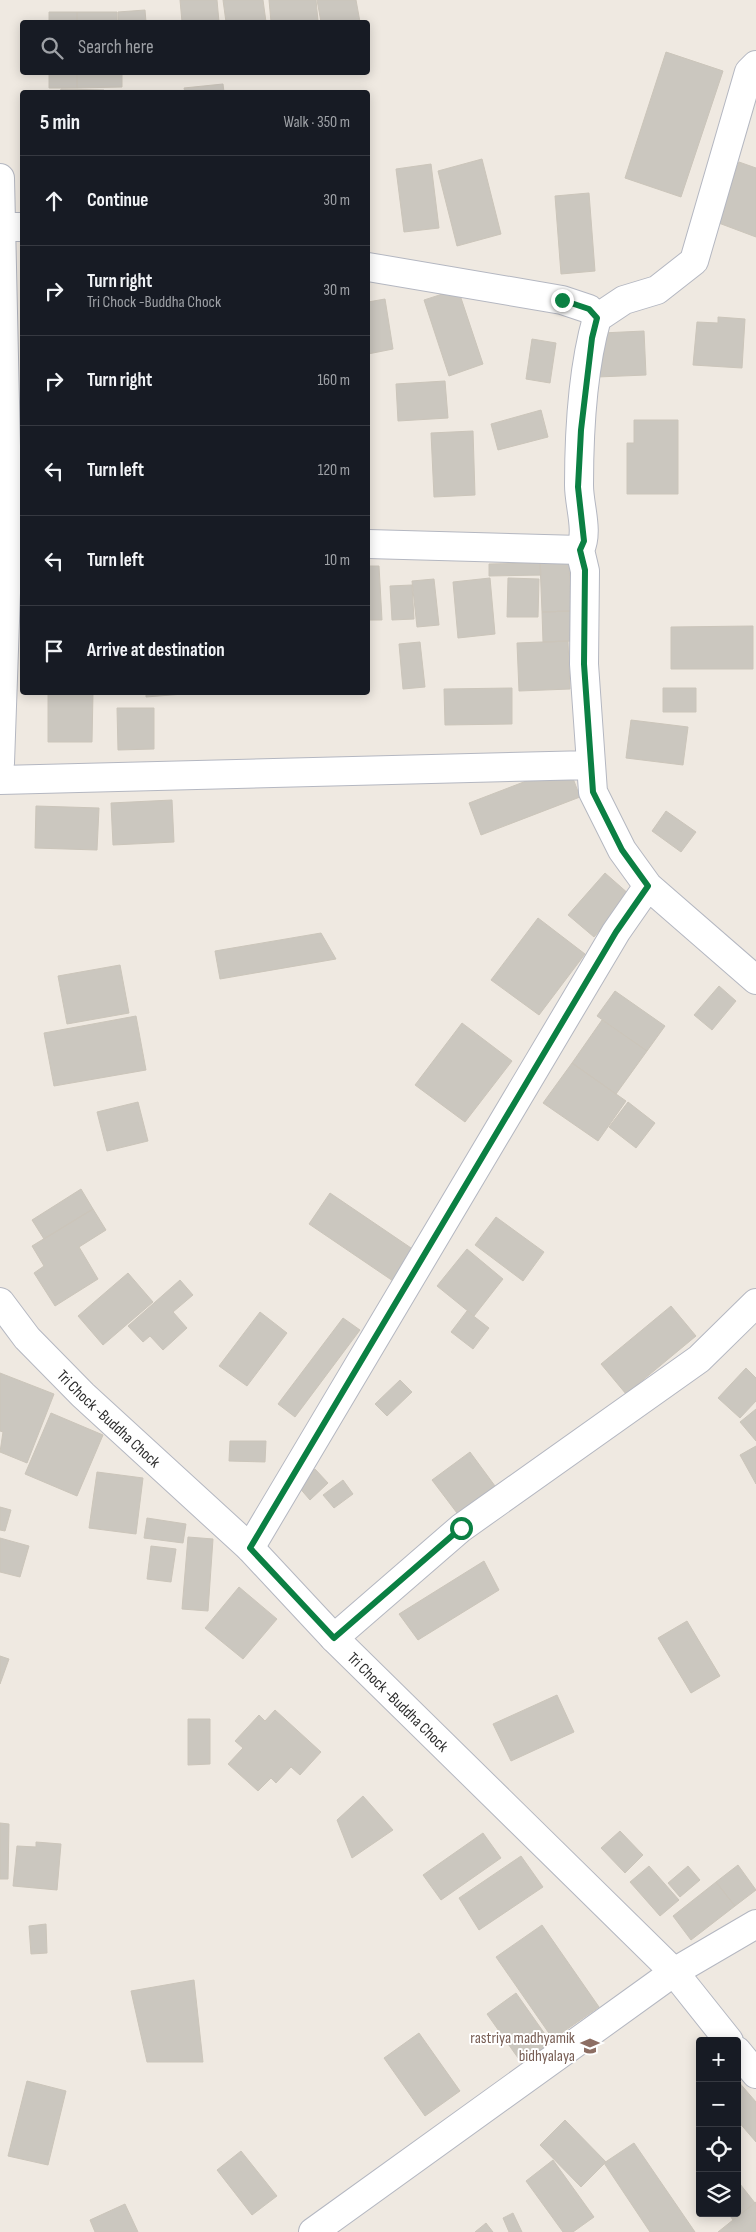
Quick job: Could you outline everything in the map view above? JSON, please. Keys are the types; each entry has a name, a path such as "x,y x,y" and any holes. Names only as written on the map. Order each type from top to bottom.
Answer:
{"street":[{"path":"755,978 648,886 622,850 593,792 584,664 585,570 580,550 584,541 578,487 581,430 592,338 597,318 624,300 657,290 694,261 749,72 756,65"},
{"path":"0,178 13,227 15,536 0,763"},
{"path":"370,267 562,300 589,309 597,318"},
{"path":"370,544 580,550"},
{"path":"0,780 591,765"},
{"path":"250,1548 610,940 648,886"},
{"name":"Tri Chock -Buddha Chock","path":"0,1302 27,1338 83,1395 250,1548 334,1638 674,1972 726,2037"},
{"path":"334,1638 461,1528 699,1359 756,1303"},
{"path":"313,2232 674,1972 756,1924"},
{"path":"741,2056 756,2074"}],"building":[{"path":"180,0 217,0 219,20 182,20"},
{"path":"223,0 263,0 266,20 226,20"},
{"path":"269,0 316,0 318,20 271,20"},
{"path":"317,0 356,0 360,20 321,20"},
{"path":"145,10 146,20 118,20 118,12"},
{"path":"49,12 77,12 77,20 49,20"},
{"path":"77,12 117,12 117,20 77,20"},
{"path":"666,52 723,71 681,197 625,178"},
{"path":"49,75 77,75 77,88 49,88"},
{"path":"77,75 122,75 122,87 77,88"},
{"path":"223,84 224,90 184,90 184,88"},
{"path":"61,89 104,90 61,90"},
{"path":"482,159 501,234 457,246 438,171"},
{"path":"739,162 756,168 756,237 716,222"},
{"path":"431,164 439,228 404,232 396,169"},
{"path":"589,193 595,271 561,274 555,196"},
{"path":"458,289 483,364 449,376 424,300"},
{"path":"385,299 393,349 370,354 370,302"},
{"path":"718,317 745,319 742,368 693,365 697,322 718,323"},
{"path":"644,331 646,375 597,377 602,333"},
{"path":"532,339 556,343 550,383 526,379"},
{"path":"445,381 448,418 398,421 396,384"},
{"path":"541,410 548,437 498,450 491,424"},
{"path":"634,420 678,420 678,494 627,494 627,443 634,443"},
{"path":"473,431 475,495 434,497 431,433"},
{"path":"569,562 571,611 542,612 540,563"},
{"path":"540,563 541,575 489,576 489,564"},
{"path":"370,566 379,566 382,620 370,620"},
{"path":"490,578 495,634 458,638 453,582"},
{"path":"508,578 539,579 538,617 507,617"},
{"path":"434,579 439,625 417,627 412,581"},
{"path":"412,585 414,619 392,620 390,586"},
{"path":"571,611 572,641 543,642 542,612"},
{"path":"753,626 753,669 671,669 671,627"},
{"path":"568,641 570,689 519,691 517,643"},
{"path":"420,642 425,687 403,689 399,644"},
{"path":"512,688 512,724 445,725 444,689"},
{"path":"663,688 696,688 696,712 663,712"},
{"path":"48,695 93,695 92,742 48,742"},
{"path":"146,695 171,695 146,697"},
{"path":"117,708 154,708 154,749 118,750"},
{"path":"631,720 688,727 683,765 626,758"},
{"path":"568,765 580,797 481,835 469,803"},
{"path":"172,800 174,842 113,845 111,803"},
{"path":"36,806 99,808 97,850 35,848"},
{"path":"666,811 696,832 681,852 652,831"},
{"path":"605,873 630,895 594,937 568,915"},
{"path":"538,918 585,954 539,1015 491,980"},
{"path":"321,933 336,959 220,979 215,951"},
{"path":"120,965 129,1013 67,1024 58,976"},
{"path":"719,986 736,1001 712,1030 694,1015"},
{"path":"615,991 665,1026 647,1051 597,1016"},
{"path":"136,1016 146,1070 54,1086 44,1033"},
{"path":"602,1020 647,1051 616,1094 572,1063"},
{"path":"462,1023 512,1061 465,1122 415,1085"},
{"path":"572,1063 626,1101 598,1141 543,1103"},
{"path":"138,1102 148,1141 107,1151 97,1112"},
{"path":"628,1102 655,1123 636,1148 609,1127"},
{"path":"81,1189 93,1209 44,1239 32,1220"},
{"path":"330,1193 414,1250 393,1281 309,1224"},
{"path":"93,1209 106,1230 79,1247 98,1279 55,1306 34,1273 44,1266 32,1246"},
{"path":"496,1217 544,1252 523,1281 475,1245"},
{"path":"467,1249 503,1279 474,1316 437,1286"},
{"path":"128,1273 153,1302 103,1345 78,1316"},
{"path":"180,1280 193,1295 173,1312 187,1328 163,1350 150,1336 143,1342 128,1326"},
{"path":"671,1306 696,1336 626,1394 601,1364"},
{"path":"467,1311 489,1328 473,1349 451,1332"},
{"path":"260,1312 287,1333 247,1386 219,1366"},
{"path":"343,1318 360,1330 295,1417 278,1404"},
{"path":"746,1368 756,1378 756,1401 740,1418 718,1398"},
{"path":"0,1373 54,1394 27,1463 0,1452 3,1432 0,1431"},
{"path":"400,1380 412,1392 387,1416 375,1404"},
{"path":"756,1409 756,1441 740,1422"},
{"path":"51,1413 103,1435 77,1496 25,1474"},
{"path":"230,1441 266,1441 265,1462 229,1461"},
{"path":"756,1446 756,1484 740,1455"},
{"path":"470,1452 495,1486 457,1513 432,1480"},
{"path":"315,1469 328,1483 310,1500 297,1485"},
{"path":"97,1472 143,1478 136,1534 89,1528"},
{"path":"343,1480 353,1494 334,1508 323,1495"},
{"path":"0,1507 11,1510 5,1531 0,1530"},
{"path":"147,1518 186,1524 183,1543 144,1538"},
{"path":"188,1537 213,1539 208,1611 182,1609"},
{"path":"0,1538 29,1546 20,1577 0,1572"},
{"path":"151,1546 176,1549 171,1582 147,1579"},
{"path":"484,1561 499,1590 418,1640 399,1614"},
{"path":"239,1587 277,1619 243,1659 205,1628"},
{"path":"687,1621 720,1676 691,1693 658,1638"},
{"path":"0,1656 9,1659 0,1684"},
{"path":"557,1695 574,1732 511,1761 493,1724"},
{"path":"275,1710 321,1752 300,1775 291,1767 276,1783 271,1778 258,1791 228,1764 243,1748 235,1741 259,1715 265,1721"},
{"path":"188,1719 210,1719 210,1764 188,1765"},
{"path":"363,1796 393,1830 352,1858 337,1820"},
{"path":"0,1823 9,1824 8,1879 0,1879"},
{"path":"620,1831 643,1855 625,1873 601,1848"},
{"path":"483,1833 501,1858 441,1900 423,1875"},
{"path":"36,1842 61,1844 57,1890 13,1886 17,1846 36,1847"},
{"path":"521,1856 543,1887 479,1930 459,1898"},
{"path":"738,1865 756,1890 735,1906 716,1882"},
{"path":"649,1866 679,1900 660,1916 630,1882"},
{"path":"688,1866 700,1880 680,1897 668,1883"},
{"path":"716,1882 735,1906 691,1940 673,1916"},
{"path":"46,1924 47,1953 31,1954 29,1926"},
{"path":"542,1925 599,2007 553,2039 496,1957"},
{"path":"194,1980 203,2062 147,2062 131,1991"},
{"path":"516,1993 552,2044 523,2065 487,2014"},
{"path":"419,2033 460,2091 425,2116 384,2058"},
{"path":"27,2081 66,2091 48,2165 8,2156"},
{"path":"741,2085 756,2102 756,2142 741,2125"},
{"path":"565,2120 606,2162 581,2187 540,2145"},
{"path":"634,2143 695,2232 650,2232 604,2163"},
{"path":"241,2151 277,2196 252,2215 217,2170"},
{"path":"553,2160 594,2217 573,2232 563,2232 526,2181"},
{"path":"741,2185 755,2203 741,2214"},
{"path":"756,2202 756,2232 718,2232 737,2217 741,2217 741,2214"},
{"path":"125,2204 138,2232 95,2232 90,2220"},
{"path":"513,2213 522,2232 509,2232 503,2218"},
{"path":"486,2223 493,2232 475,2232"}],"place":[{"name":"rastriya madhyamik bidhyalaya","path":"590,2046"}],"route":[{"path":"461,1528 334,1638 250,1548 616,932 648,886 622,850 593,792 584,664 585,570 580,550 584,541 578,487 581,430 592,338 597,318 589,309 562,300"}]}
